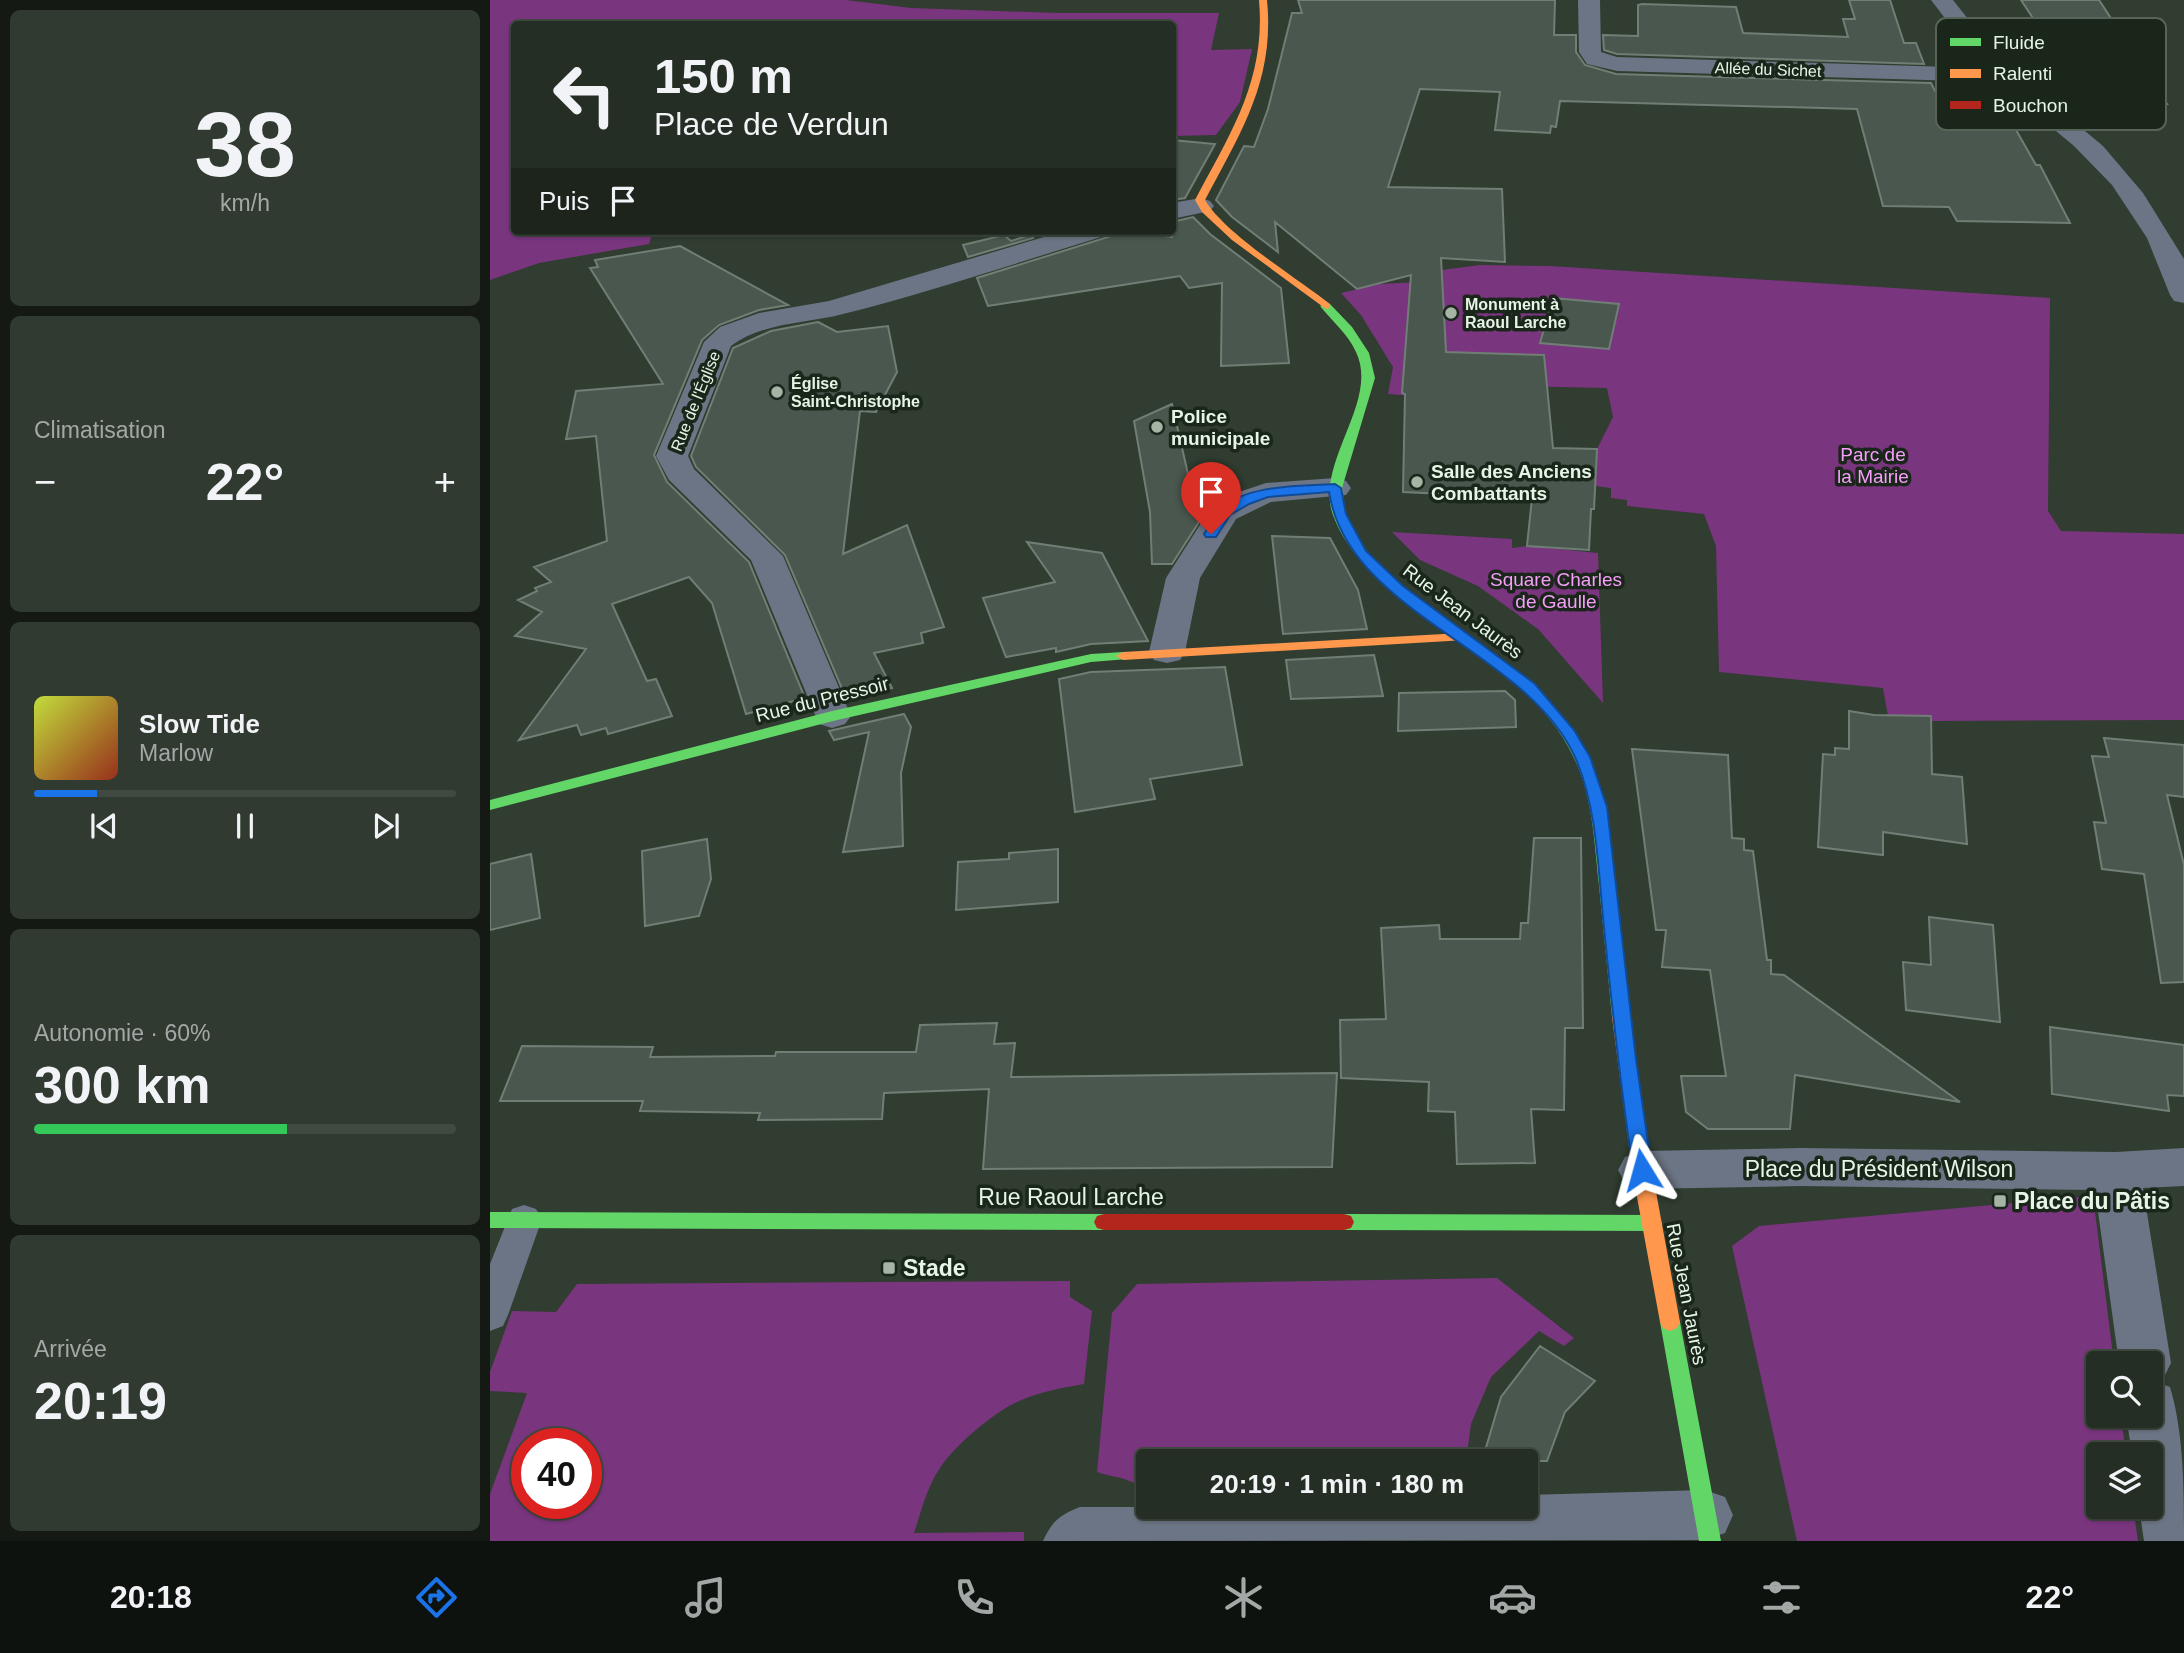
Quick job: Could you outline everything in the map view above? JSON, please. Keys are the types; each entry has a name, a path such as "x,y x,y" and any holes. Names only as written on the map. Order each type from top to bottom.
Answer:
{"street":[{"path":"1167,652 1183,578 1224,513 1244,501 1266,493 1335,488 1369,378 1368,362 1349,328 1201,206 1200,200 1255,92 1266,43 1263,0"},
{"name":"Allée du Sichet","path":"1589,0 1590,52 1595,59 1606,62 1936,73"},
{"path":"1942,0 1955,18"},
{"path":"2069,130 2096,152 2156,231 2179,274 2184,295"},
{"path":"1176,210 1201,206"},
{"name":"Rue de l'Église","path":"832,716 766,556 680,473 672,456 718,342 733,329 743,326 831,309 1079,235"},
{"name":"Rue Jean Jaurès","path":"1335,488 1339,514 1360,554 1398,589 1529,687 1568,733 1583,757 1599,807 1626,1059 1642,1170 1707,1528"},
{"name":"Rue du Pressoir","path":"490,805 832,716 1091,659 1167,652 1461,637"},
{"name":"Place du Président Wilson","path":"1642,1170 1815,1167 2116,1171 2184,1167"},
{"path":"2116,1171 2143,1351"},
{"name":"Rue Raoul Larche","path":"507,1220 1652,1223"},
{"path":"2155,1428 2172,1541"},
{"path":"1071,1541 1080,1533 1707,1528"}],"lane":[{"path":"490,1315 507,1220"}],"green space":[{"path":"490,0 846,0 911,8 1058,13 1219,13 1211,50 1252,49 1240,102 1216,135 1176,136 1176,21 511,21 511,235 652,235 649,244 539,263 490,280"},
{"name":"Parc de la Mairie","path":"1480,265 1550,266 2050,298 2048,511 2061,531 2184,534 2184,720 1931,721 1888,716 1883,688 1719,672 1716,546 1704,514 1627,506 1627,500 1611,498 1611,488 1595,486 1597,449 1613,417 1607,388 1512,386 1439,398 1388,394 1393,367 1361,315 1341,293 1379,284 1442,281 1442,270"},
{"name":"Square Charles de Gaulle","path":"1392,532 1512,539 1512,548 1527,546 1598,553 1603,703 1538,629 1478,586 1420,560"},
{"path":"2093,1196 2112,1351 2086,1351 2086,1428 2123,1428 2124,1442 2086,1442 2086,1519 2135,1519 2138,1541 1797,1541 1732,1246 1759,1226"},
{"path":"1497,1278 1574,1338 1564,1346 1539,1331 1491,1377 1471,1424 1468,1449 1136,1449 1136,1485 1097,1472 1112,1313 1137,1284"},
{"path":"1070,1281 1070,1297 1092,1311 1084,1384 1025,1399 1007,1407 975,1431 946,1459 935,1475 914,1533 1024,1532 1024,1541 490,1541 490,1494 511,1437 511,1519 602,1519 602,1428 514,1428 527,1393 490,1391 490,1372 512,1311 556,1312 577,1284"}],"building":[{"path":"1298,0 1555,0 1554,35 1576,35 1576,52 1585,65 1616,74 1931,83 1936,91 1936,130 2016,130 2036,165 2040,165 2070,223 1957,221 1949,207 1883,206 1857,109 1560,101 1556,127 1551,126 1550,133 1495,130 1500,92 1420,89 1388,187 1502,189 1505,262 1441,258 1446,352 1544,355 1553,448 1597,449 1589,550 1527,546 1532,498 1403,492 1405,394 1402,393 1411,275 1357,289 1275,222 1278,252 1232,217 1216,200 1244,146 1254,147 1268,109 1292,13 1302,13"},
{"path":"1849,0 1890,0 1904,43 1916,43 1924,64 1617,54 1604,50 1603,35 1638,36 1638,5 1642,4 1736,7 1743,33 1848,37 1843,19 1855,19"},
{"path":"2021,0 2099,0 2111,18 2033,18"},
{"path":"1176,140 1215,144 1185,198 1176,199"},
{"path":"1193,217 1210,234 1281,288 1289,363 1221,366 1222,283 1189,288 1180,276 988,306 977,278 1114,235 1172,237 1176,235 1176,221"},
{"path":"1004,235 1011,241 1030,235 1033,238 968,257 963,245"},
{"path":"680,246 788,305 759,310 719,325 702,340 654,455 667,482 749,562 805,698 746,714 712,603 689,577 612,604 647,681 656,679 672,716 608,734 606,728 581,735 577,725 519,740 586,649 515,636 542,612 518,600 537,591 535,588 551,582 534,567 607,541 596,436 566,439 576,391 663,384 590,268 598,267 595,260"},
{"path":"1553,298 1619,304 1609,349 1540,343"},
{"path":"818,322 837,332 888,326 897,372 876,412 860,411 843,554 907,525 944,627 921,633 923,643 874,653 892,688 846,698 785,555 696,467 691,456 733,348 771,331"},
{"path":"1172,404 1199,522 1172,564 1152,564 1150,512 1134,421"},
{"path":"1272,536 1330,538 1358,590 1367,629 1283,634"},
{"path":"1027,542 1102,553 1148,641 1091,644 1056,652 1056,648 1006,657 983,598 1055,582"},
{"path":"1374,655 1383,696 1291,699 1286,660"},
{"path":"1225,667 1242,765 1150,779 1155,799 1075,812 1059,679 1091,672"},
{"path":"1505,691 1515,700 1516,727 1398,731 1399,693"},
{"path":"1849,711 1874,715 1931,716 1932,774 1962,777 1967,844 1883,832 1883,855 1818,847 1823,754 1835,755 1835,748 1849,749"},
{"path":"904,714 911,727 901,773 903,846 843,852 869,732 834,740 829,731"},
{"path":"2104,738 2184,745 2184,797 2167,795 2184,865 2184,982 2161,983 2144,874 2102,869 2094,822 2106,823 2092,756 2109,757"},
{"path":"1632,749 1728,755 1732,838 1744,839 1744,850 1753,851 1771,974 1784,975 1960,1102 1795,1075 1790,1129 1708,1129 1686,1112 1681,1076 1726,1076 1710,970 1662,967 1666,930 1656,930"},
{"path":"1534,838 1581,838 1583,1028 1565,1028 1564,1110 1531,1109 1535,1163 1457,1164 1455,1112 1428,1111 1429,1082 1341,1078 1340,1020 1386,1019 1381,928 1439,925 1440,939 1520,939 1521,923 1528,923"},
{"path":"707,839 711,879 699,916 645,926 642,851"},
{"path":"1058,849 1058,902 956,910 958,862 1009,859 1009,853"},
{"path":"531,854 540,918 490,930 490,864"},
{"path":"1929,917 1993,925 2000,1022 1906,1010 1903,962 1931,965"},
{"path":"997,1023 994,1044 1015,1043 1011,1077 1337,1073 1332,1167 983,1169 989,1089 884,1093 882,1119 758,1120 760,1113 640,1111 643,1101 500,1101 522,1046 653,1047 650,1057 775,1056 776,1052 916,1052 920,1025"},
{"path":"2050,1027 2184,1045 2184,1096 2167,1095 2169,1111 2052,1094"},
{"path":"1540,1346 1595,1381 1565,1412 1547,1461 1538,1461 1538,1449 1486,1449 1501,1397"}],"traffic: fast":[{"path":"1326,306 1348,329 1363,353 1369,378 1335,488 1339,514 1360,554 1398,589 1529,687 1568,733 1582,757 1599,807 1621,1017"},
{"path":"490,805 832,716 1091,658 1123,656"},
{"path":"490,1220 1104,1222"},
{"path":"1344,1222 1652,1223"},
{"path":"1670,1322 1710,1541"}],"traffic: slow":[{"path":"1263,0 1266,27 1258,79 1238,129 1200,200 1205,210 1235,238 1326,306"},
{"path":"1123,656 1461,637"},
{"path":"1621,1017 1642,1170 1670,1322"}],"traffic: jam":[{"path":"1104,1222 1344,1222"}],"place":[{"name":"Monument à Raoul Larche","path":"1451,313"},
{"name":"Église Saint-Christophe","path":"777,392"},
{"name":"Police municipale","path":"1157,427"},
{"name":"Salle des Anciens Combattants","path":"1417,482"},
{"name":"Place du Pâtis","path":"2000,1201"},
{"name":"Stade","path":"889,1268"}],"route":[{"path":"1211,534 1224,513 1244,501 1266,493 1335,488 1339,514 1360,554 1398,589 1529,687 1568,733 1583,757 1599,807 1626,1059 1642,1170"}]}
